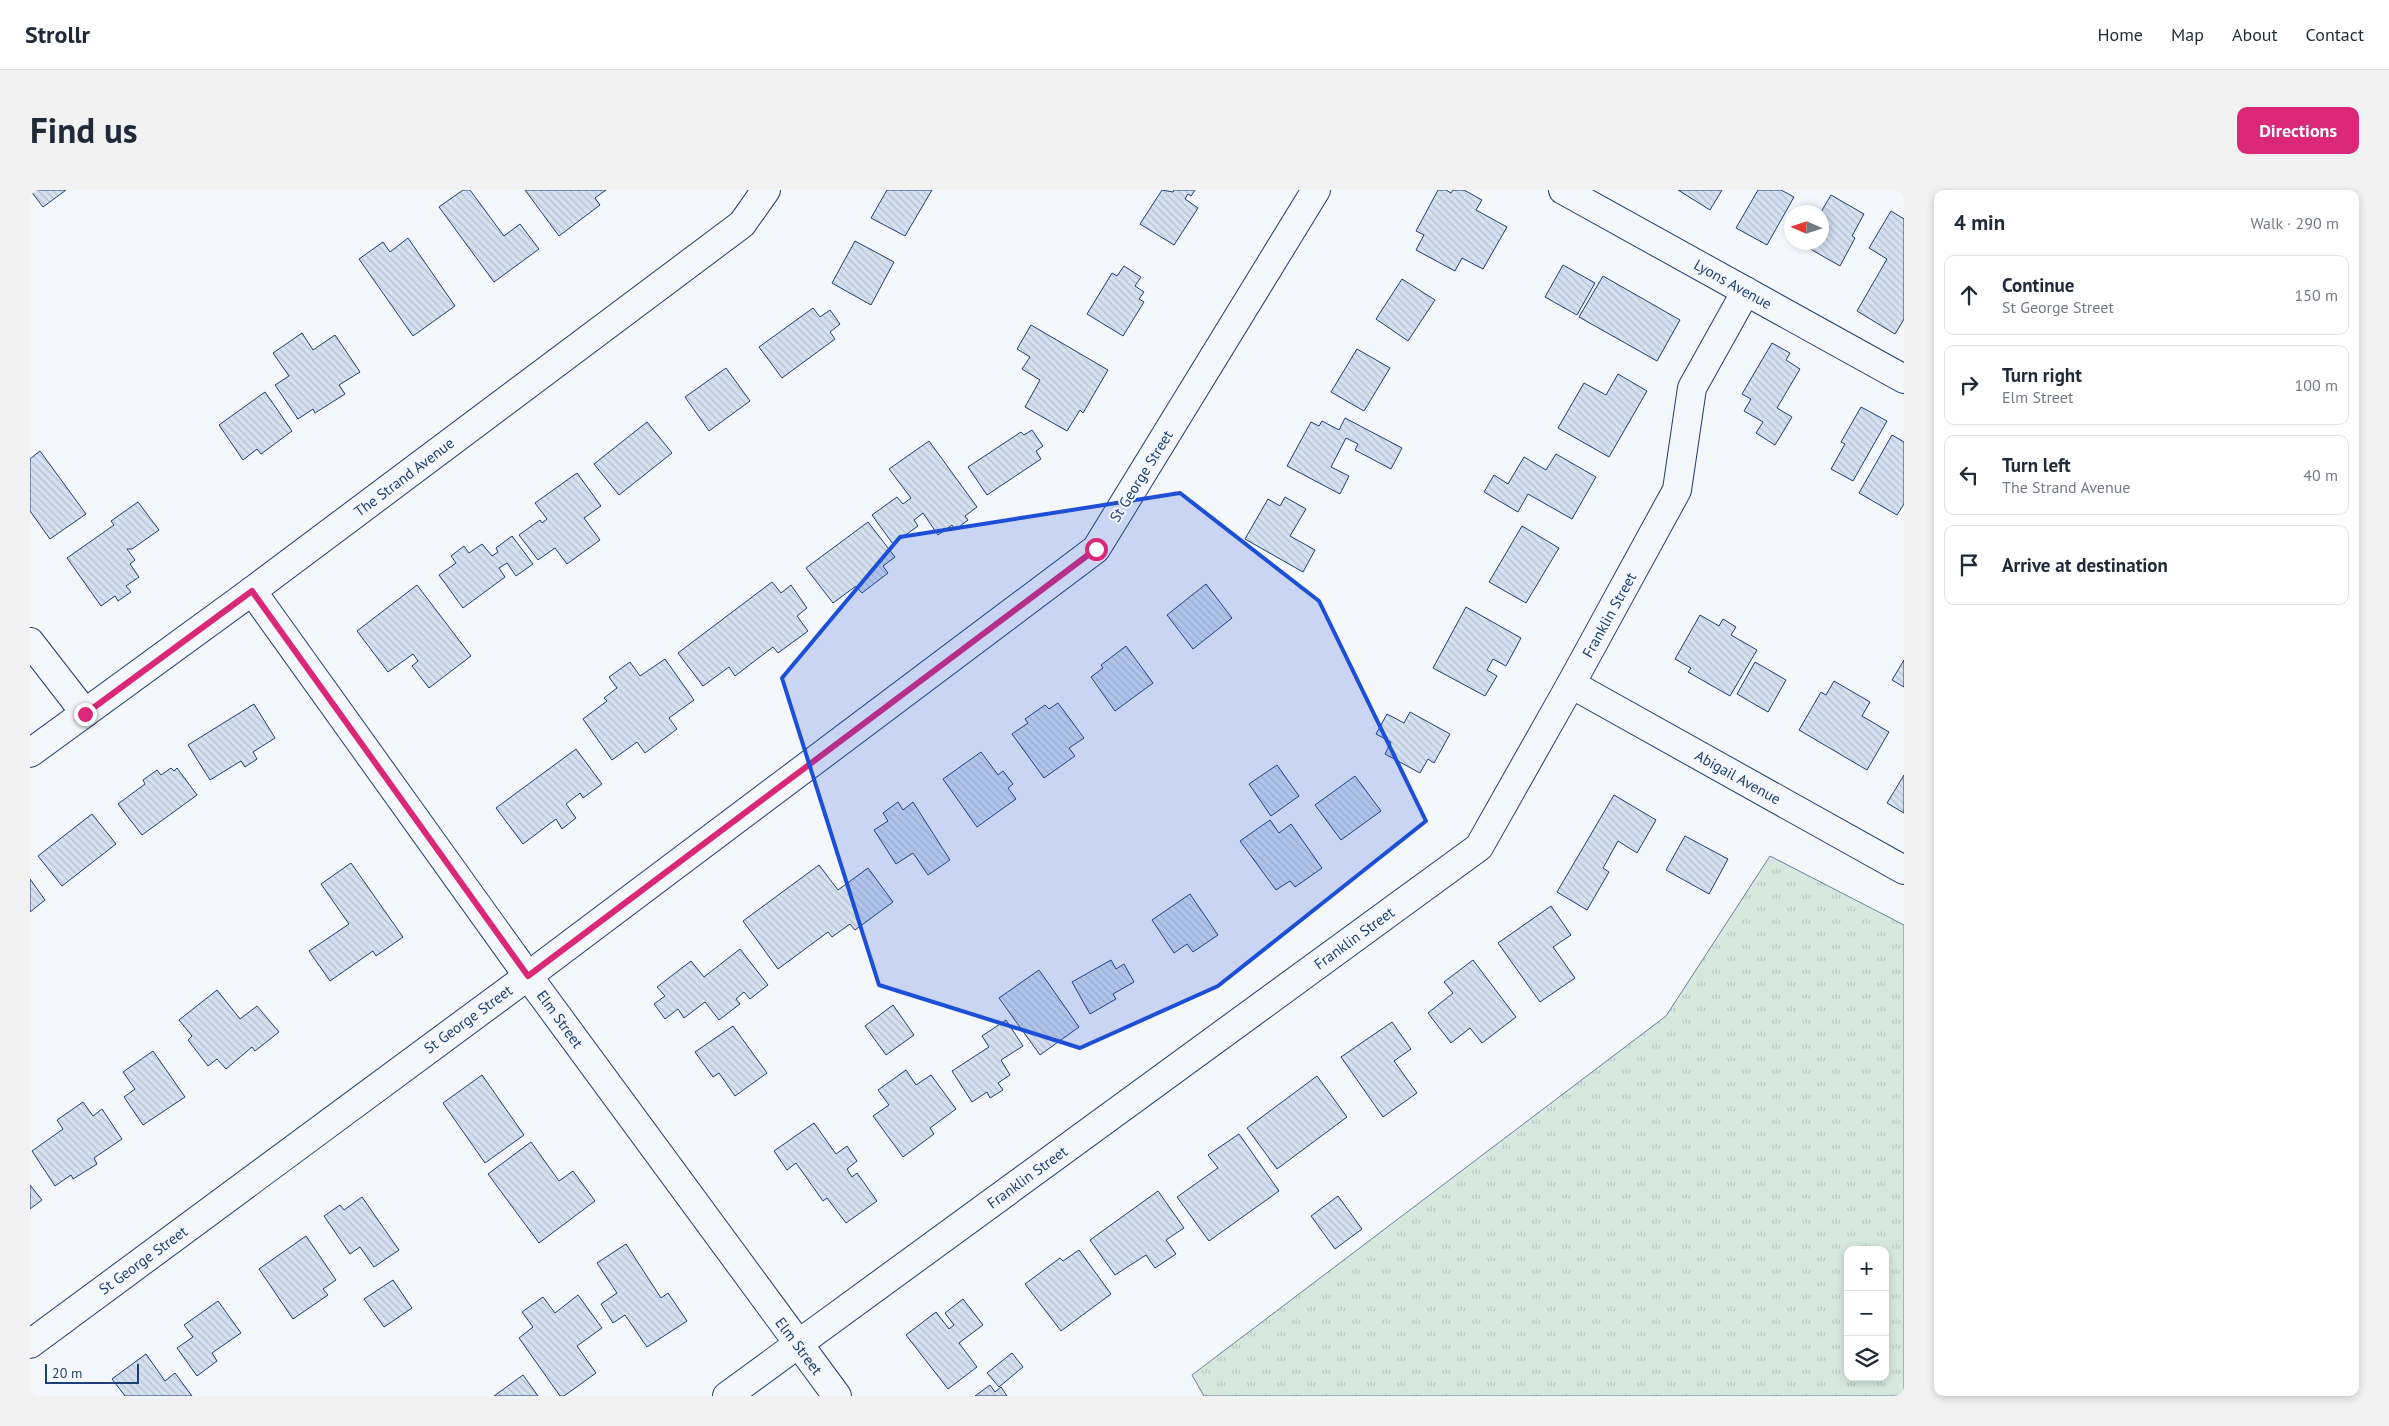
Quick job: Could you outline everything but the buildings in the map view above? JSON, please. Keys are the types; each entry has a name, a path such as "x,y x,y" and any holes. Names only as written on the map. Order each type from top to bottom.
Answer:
{"street":[{"name":"The Strand Avenue","path":"30,753 252,591 742,224 766,190"},
{"name":"St George Street","path":"30,1344 528,976 1096,549 1316,190"},
{"name":"Lyons Avenue","path":"1562,190 1904,379"},
{"name":"Franklin Street","path":"728,1396 1479,847 1677,490 1692,388 1746,291"},
{"name":"Elm Street","path":"252,591 528,976 837,1396"},
{"path":"30,642 85,714"},
{"name":"Abigail Avenue","path":"1571,684 1904,870"}],"highlighted area":[{"path":"1180,493 1319,601 1426,821 1218,986 1080,1048 879,985 782,678 900,537"}],"green space":[{"path":"1770,856 1904,925 1904,1396 1204,1396 1192,1375 1666,1016"}],"route":[{"path":"85,714 252,591 528,976 1096,549"}]}
